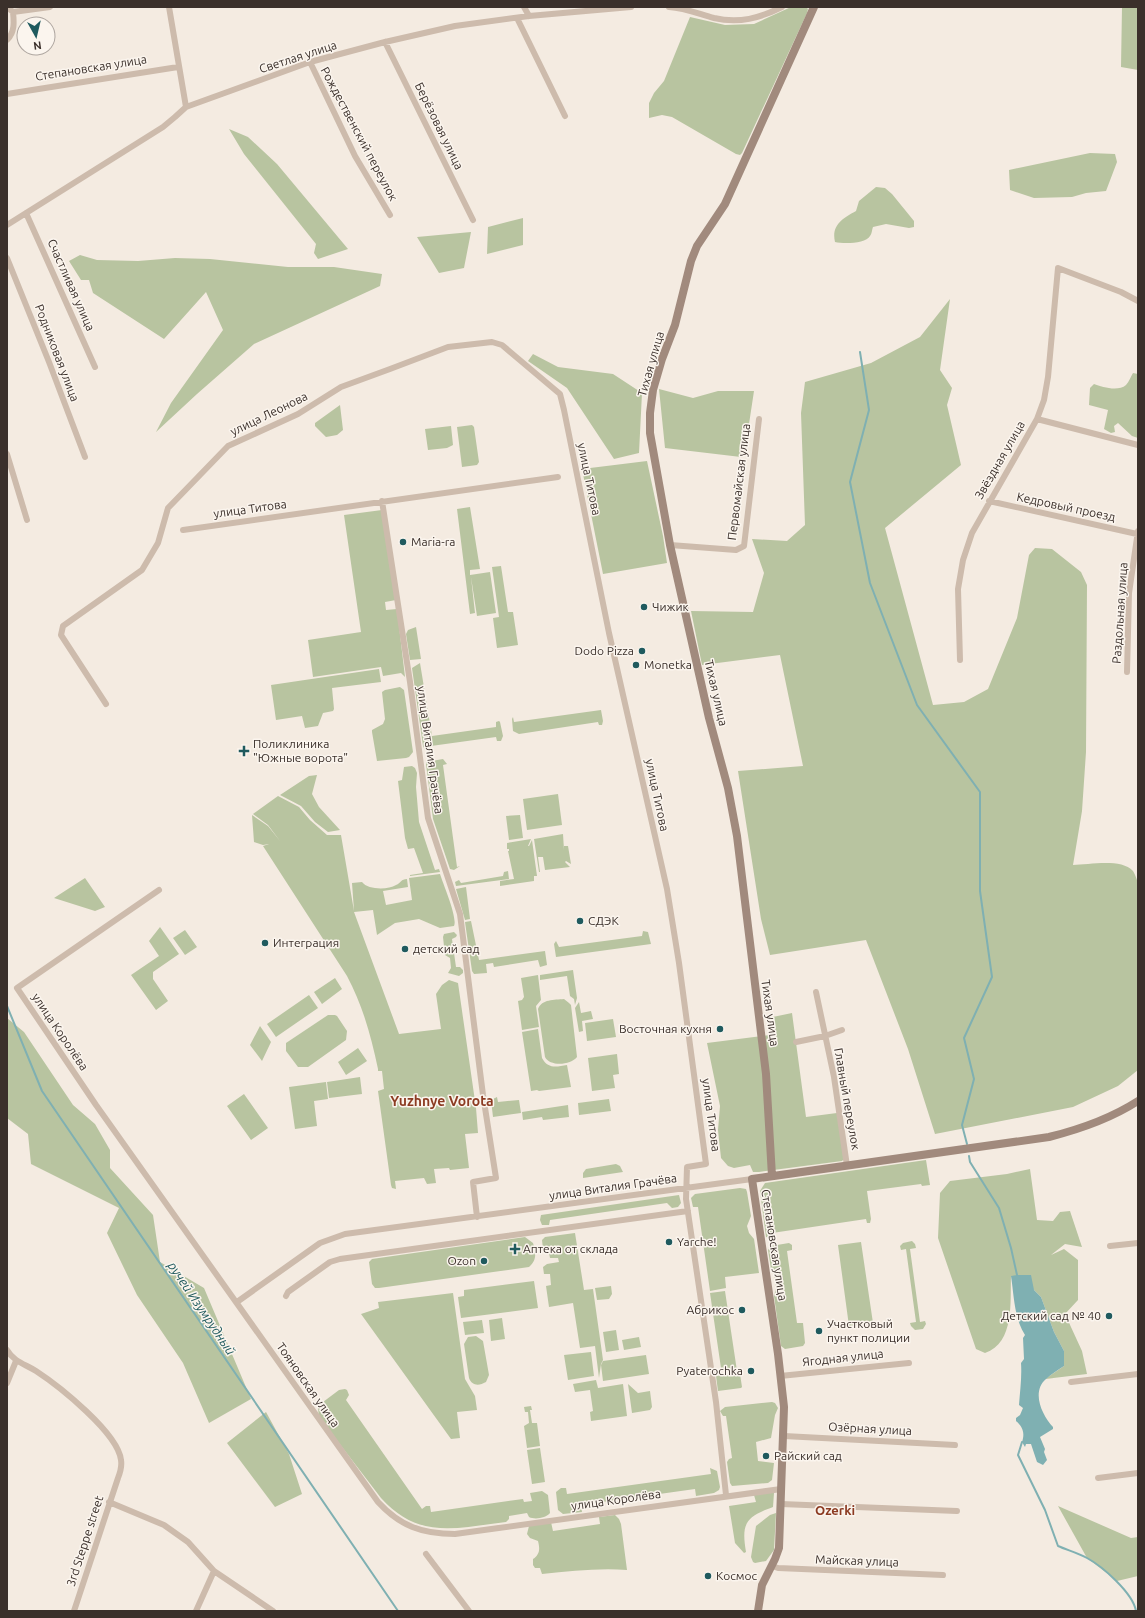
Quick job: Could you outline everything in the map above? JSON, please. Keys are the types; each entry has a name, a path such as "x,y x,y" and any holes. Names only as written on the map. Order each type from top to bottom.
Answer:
{"street":[{"path":"7,7 13,12 14,25 7,40"},
{"path":"13,12 50,7"},
{"path":"169,7 186,107"},
{"path":"524,7 529,16"},
{"name":"Светлая улица","path":"7,225 163,126 186,107 310,62 385,42 455,26 529,16 631,7"},
{"path":"669,7 690,10 727,20 743,21 768,14 782,7"},
{"name":"Тихая улица","path":"772,1176 766,1074 737,836 728,788 707,711 670,545 650,433 650,413 662,359 675,325 691,262 697,246 725,204 814,7"},
{"path":"517,18 565,116"},
{"name":"Берёзовая улица","path":"385,42 473,220"},
{"name":"Рождественский переулок","path":"310,62 355,156 390,215"},
{"name":"Степановская улица","path":"7,94 178,67"},
{"name":"Счастливая улица","path":"26,213 95,367"},
{"name":"Родниковая улица","path":"7,258 85,457"},
{"name":"Звёздная улица","path":"960,660 958,589 963,560 972,533 1037,419 1044,400 1048,377 1058,268 1121,292 1138,301"},
{"name":"улица Леонова","path":"106,704 61,635 63,626 142,570 158,543 168,508 228,446 298,414 341,387 448,347 492,342 502,345 560,394"},
{"name":"улица Титова","path":"560,394 608,626 667,889 678,953 706,1164 687,1167 686,1188"},
{"name":"Первомайская улица","path":"670,545 736,550 744,546 759,419"},
{"path":"1037,419 1138,445"},
{"path":"7,454 28,520"},
{"name":"улица Титова","path":"183,530 558,476"},
{"name":"улица Виталия Грачёва","path":"382,501 410,682 428,818 460,914 483,1095 496,1178 473,1182 477,1217"},
{"name":"Кедровый проезд","path":"989,501 1138,533"},
{"name":"Раздольная улица","path":"1127,672 1129,593 1138,533"},
{"name":"улица Королёва","path":"159,890 17,988 96,1105 171,1209"},
{"name":"Главный переулок","path":"816,992 834,1076 847,1166"},
{"path":"796,1042 825,1036 842,1030"},
{"name":"Степановская улица","path":"758,1611 762,1585 779,1548 784,1407 752,1179 1049,1137 1072,1131 1108,1118 1138,1101"},
{"name":"улица Виталия Грачёва","path":"237,1302 320,1243 345,1234 752,1179"},
{"path":"686,1188 688,1211 716,1402 726,1495"},
{"name":"Тояновская улица","path":"171,1209 378,1502 387,1512 405,1524 427,1532 455,1534"},
{"path":"286,1296 288,1292 325,1266 340,1259 688,1211"},
{"path":"1110,1246 1138,1243"},
{"path":"7,1350 16,1361 7,1383"},
{"name":"3rd Steppe street","path":"16,1361 36,1370 85,1410 107,1433 119,1453 121,1460 118,1478 74,1611"},
{"name":"Ягодная улица","path":"780,1376 909,1363"},
{"path":"1071,1382 1138,1374"},
{"name":"Озёрная улица","path":"784,1436 955,1445"},
{"path":"1098,1478 1138,1473"},
{"name":"улица Королёва","path":"455,1534 726,1495 781,1489"},
{"path":"109,1502 164,1525 188,1542 214,1571 273,1611"},
{"path":"781,1504 957,1511"},
{"path":"426,1554 469,1611"},
{"name":"Майская улица","path":"772,1566 778,1568 942,1575"},
{"path":"196,1611 214,1571"}],"green space":[{"path":"791,7 806,7 808,9 740,155 672,117 662,115 649,118 649,103 654,93 664,81 690,17 725,25 754,24"},
{"path":"1122,7 1138,7 1138,70 1121,67"},
{"path":"229,129 248,137 277,164 348,249 318,259 314,253 316,244 244,154"},
{"path":"1090,153 1115,154 1117,162 1106,191 1086,193 1072,197 1034,198 1010,190 1009,170"},
{"path":"876,187 885,188 892,194 914,221 914,227 909,228 886,224 873,227 871,235 864,241 849,243 835,242 834,236 836,227 843,219 856,211 859,201"},
{"path":"523,218 523,245 487,254 488,227"},
{"path":"471,232 464,268 439,273 417,237"},
{"path":"80,255 97,260 138,261 175,258 210,259 288,267 334,267 382,274 380,286 254,344 156,432 171,403 223,330 206,292 164,339 93,293 89,280 81,280 69,261"},
{"path":"950,299 940,370 952,388 947,405 961,465 885,528 933,705 964,702 988,689 1017,618 1029,555 1035,548 1052,549 1081,572 1087,585 1086,752 1082,811 1073,865 1113,863 1121,865 1128,867 1133,871 1138,883 1138,1070 1118,1086 1073,1107 935,1134 908,1049 866,940 770,955 761,919 738,771 803,766 780,655 702,665 691,611 753,612 764,573 752,539 787,541 805,525 801,413 805,382 871,363 920,337"},
{"path":"533,354 558,367 613,374 642,393 639,453 614,459 567,388 528,361"},
{"path":"1133,373 1138,374 1138,438 1132,436 1118,423 1114,426 1115,432 1111,433 1104,429 1108,410 1089,405 1090,388 1094,384 1114,389 1123,387 1126,385"},
{"path":"659,389 693,398 718,391 754,391 749,424 741,457 665,448"},
{"path":"340,405 343,430 337,435 326,437 315,426 315,423"},
{"path":"472,425 474,427 479,462 477,465 462,467 457,427"},
{"path":"451,426 453,445 447,448 428,450 425,429"},
{"path":"647,461 663,536 667,563 603,574 582,469"},
{"path":"470,507 480,569 470,570 470,575 490,572 496,613 477,616 471,577 475,613 470,614 457,509"},
{"path":"382,510 396,600 385,602 386,610 397,609 405,677 401,673 383,676 381,667 313,677 308,640 361,632 344,515"},
{"path":"501,566 508,612 513,612 518,645 497,648 493,618 499,617 492,567"},
{"path":"416,627 421,659 410,660 406,634 408,630"},
{"path":"420,663 432,736 496,727 496,722 499,721 503,736 501,741 497,741 496,737 431,746 431,750 425,750 423,746 412,668"},
{"path":"379,669 381,682 332,688 334,709 333,711 323,713 318,726 305,728 302,716 276,720 271,685"},
{"path":"400,687 404,690 413,752 406,758 377,761 372,730 383,724 385,719 382,692"},
{"path":"601,710 603,721 602,725 599,725 598,722 519,734 513,731 513,717 514,722"},
{"path":"443,759 447,764 443,765 457,867 460,866 454,870 450,869 433,819 426,764 426,762"},
{"path":"412,766 415,768 417,773 416,787 419,822 435,870 439,869 440,872 410,876 423,873 414,848 408,849 405,838 398,781 402,780 404,767"},
{"path":"317,775 312,794 319,807 340,830 328,832 315,822 301,806 280,795 309,776"},
{"path":"558,794 562,825 527,830 523,799"},
{"path":"278,796 299,807 310,820 327,835 341,835 354,911 352,883 362,882 373,888 388,888 407,879 408,887 383,891 386,905 412,900 409,878 440,874 454,916 454,926 440,928 419,919 395,923 377,935 373,910 354,912 399,1034 441,1029 436,994 442,985 449,980 458,983 476,1108 478,1133 465,1134 469,1168 450,1170 449,1168 434,1169 436,1183 427,1184 424,1178 395,1181 396,1189 392,1188 378,1091 384,1089 382,1071 378,1071 369,1033 358,999 347,976 263,846 269,844 263,845 254,842 252,815 268,826 280,841 268,825 253,814"},
{"path":"520,815 523,838 509,840 506,816"},
{"path":"563,834 564,850 564,846 568,846 571,864 566,861 565,862 570,867 545,870 543,857 538,857 539,872 534,839"},
{"path":"531,839 528,846 532,840 537,876 534,876 534,881 500,886 500,881 514,879 507,843"},
{"path":"508,871 509,879 456,886 455,882 459,880 461,883 503,876 504,872"},
{"path":"85,878 105,907 95,911 54,898"},
{"path":"466,887 470,919 465,920 456,889"},
{"path":"471,921 479,960 545,951 547,965 540,967 538,960 494,967 493,963 486,964 487,973 474,974 472,971 465,922"},
{"path":"160,927 179,954 153,972 153,979 168,1001 156,1010 131,975 159,956 149,941"},
{"path":"185,930 197,947 185,955 173,938"},
{"path":"643,931 648,932 651,944 556,957 554,944 556,941 559,947 642,936"},
{"path":"454,932 457,935 452,939 456,967 460,967 463,970 463,973 459,976 448,973 451,968 450,958 445,955 444,934"},
{"path":"573,970 577,998 575,1005 574,999 570,996 567,976 540,980 540,975"},
{"path":"538,975 541,1000 536,1006 539,1027 522,1030 518,1001 522,1000 524,997 521,978"},
{"path":"335,978 342,989 322,1004 314,992"},
{"path":"309,995 318,1008 276,1037 267,1024"},
{"path":"564,999 571,1005 577,1057 570,1062 556,1064 545,1057 538,1009 542,1003"},
{"path":"579,1002 581,1013 591,1011 593,1019 582,1021 583,1031 579,1032 575,1008"},
{"path":"792,1013 806,1117 837,1113 845,1158 842,1161 759,1172 753,1172 750,1165 734,1168 728,1166 721,1158 718,1130 720,1106 707,1043 770,1035 768,1018"},
{"path":"328,1015 337,1016 347,1031 346,1040 308,1067 298,1067 286,1051 286,1043"},
{"path":"7,1018 24,1032 73,1105 95,1124 110,1150 110,1168 153,1215 160,1262 204,1288 251,1399 209,1423 183,1363 137,1295 107,1233 119,1208 31,1164 28,1134 7,1118"},
{"path":"613,1019 616,1037 587,1041 585,1023"},
{"path":"260,1026 271,1042 262,1061 250,1045"},
{"path":"538,1029 542,1058 544,1062 550,1066 556,1067 567,1065 571,1087 531,1091 522,1032"},
{"path":"358,1048 367,1061 346,1075 338,1062"},
{"path":"617,1054 619,1074 613,1075 615,1088 592,1091 588,1058"},
{"path":"360,1077 362,1094 329,1098 327,1082"},
{"path":"326,1082 328,1099 314,1101 317,1126 295,1129 289,1087"},
{"path":"244,1094 268,1128 251,1140 227,1106"},
{"path":"497,1097 498,1102 519,1100 521,1113 493,1117 491,1100"},
{"path":"609,1099 611,1111 579,1115 578,1103"},
{"path":"568,1105 569,1117 543,1120 542,1117 523,1120 522,1112"},
{"path":"926,1160 930,1185 922,1186 921,1184 867,1191 871,1219 870,1223 867,1223 866,1219 772,1233 771,1238 766,1237 760,1191 765,1183"},
{"path":"616,1164 620,1166 623,1172 583,1178 583,1173 586,1169"},
{"path":"1030,1169 1037,1220 1053,1221 1060,1212 1070,1211 1082,1247 1065,1244 1051,1255 1064,1249 1078,1260 1078,1300 1065,1314 1082,1351 1087,1374 1045,1379 1064,1366 1064,1351 1054,1332 1041,1297 1034,1290 1011,1276 1009,1320 1002,1340 995,1348 985,1353 976,1349 938,1238 940,1193 950,1181 1007,1174"},
{"path":"740,1188 746,1189 747,1192 751,1216 747,1226 749,1233 754,1239 759,1273 725,1277 726,1288 710,1291 698,1207 693,1207 691,1198 695,1194"},
{"path":"679,1195 681,1203 678,1207 672,1208 667,1203 550,1220 549,1225 542,1225 540,1220 541,1215"},
{"path":"575,1233 584,1290 593,1289 603,1360 599,1378 595,1346 580,1348 573,1303 549,1307 546,1286 551,1285 550,1274 544,1274 543,1267 547,1264 559,1262 558,1258 550,1258 548,1248 543,1249 542,1240 545,1237"},
{"path":"525,1237 533,1243 535,1250 535,1259 529,1267 379,1288 375,1288 372,1284 369,1262 372,1259"},
{"path":"912,1241 916,1248 910,1249 920,1322 925,1321 926,1324 923,1329 915,1330 910,1323 916,1322 906,1249 901,1250 900,1246 903,1243"},
{"path":"861,1242 873,1323 849,1326 838,1245"},
{"path":"789,1243 792,1245 792,1250 787,1251 797,1323 803,1323 805,1343 803,1346 785,1349 781,1346 774,1296 776,1288 768,1250 771,1246"},
{"path":"534,1281 538,1308 461,1318 458,1297 464,1296 464,1290"},
{"path":"611,1286 612,1294 609,1299 597,1300 595,1288"},
{"path":"725,1291 737,1371 725,1372 721,1368 710,1293"},
{"path":"453,1293 465,1379 475,1396 477,1410 457,1412 460,1438 451,1439 361,1314 379,1308 378,1302"},
{"path":"502,1318 505,1339 491,1341 489,1320"},
{"path":"482,1320 484,1333 465,1335 463,1322"},
{"path":"616,1330 619,1350 606,1352 603,1332"},
{"path":"476,1336 483,1341 489,1375 486,1382 478,1385 470,1381 464,1344 468,1337"},
{"path":"639,1337 641,1347 624,1350 622,1340"},
{"path":"591,1352 594,1376 568,1380 564,1355"},
{"path":"646,1355 649,1374 603,1381 601,1365 603,1361"},
{"path":"740,1374 741,1388 718,1391 716,1376"},
{"path":"596,1380 598,1388 623,1384 627,1416 591,1421 590,1412 593,1411 590,1390 575,1392 573,1384"},
{"path":"628,1384 638,1393 650,1391 652,1407 650,1410 632,1413"},
{"path":"345,1389 349,1395 346,1400 422,1509 426,1506 430,1506 431,1512 523,1499 524,1502 532,1501 530,1493 542,1491 548,1495 550,1513 546,1516 537,1518 529,1517 527,1513 509,1516 509,1519 506,1522 471,1527 439,1528 424,1526 395,1511 381,1498 319,1417 319,1405 339,1390"},
{"path":"772,1402 775,1403 778,1408 775,1415 771,1438 756,1442 758,1461 774,1463 772,1480 768,1483 732,1486 730,1483 727,1462 732,1458 726,1416 723,1416 720,1411 725,1407"},
{"path":"531,1406 532,1410 530,1410 532,1423 537,1423 540,1446 527,1448 524,1426 529,1423 528,1412 525,1412 524,1407"},
{"path":"266,1412 289,1454 302,1494 275,1507 227,1443"},
{"path":"540,1448 545,1482 532,1484 527,1450"},
{"path":"710,1468 717,1471 720,1487 719,1490 714,1493 696,1496 695,1489 581,1505 582,1512 563,1514 558,1510 556,1492 561,1488 566,1488 567,1494 711,1474"},
{"path":"774,1493 773,1507 751,1518 745,1528 744,1534 746,1552 744,1553 735,1543 729,1506 756,1502 754,1495"},
{"path":"1058,1506 1131,1538 1138,1537 1138,1576 1117,1581 1087,1558"},
{"path":"776,1513 774,1550 766,1561 755,1563 751,1557 756,1526 770,1515"},
{"path":"615,1515 621,1524 627,1570 616,1569 542,1574 540,1568 535,1568 533,1565 533,1559 539,1551 539,1546 538,1541 530,1538 527,1534 529,1526 551,1522 553,1531 600,1524 599,1517"}],"water":[{"path":"1031,1275 1034,1290 1041,1297 1054,1332 1064,1351 1064,1366 1046,1379 1039,1390 1042,1410 1053,1427 1053,1429 1040,1437 1045,1449 1044,1452 1047,1460 1043,1465 1037,1462 1031,1444 1026,1444 1025,1447 1022,1442 1023,1430 1016,1421 1016,1418 1020,1415 1023,1408 1019,1405 1021,1363 1024,1359 1023,1338 1025,1335 1021,1328 1014,1299 1011,1276"}],"waterway":[{"path":"860,352 869,410 850,482 870,583 917,705 980,792 980,891 992,977 964,1038 974,1079 962,1125 967,1144"},
{"name":"ручей Изумрудный","path":"7,1006 42,1091 398,1611"},
{"path":"969,1156 970,1162 999,1208 1011,1248 1017,1275"},
{"path":"1022,1442 1018,1455 1045,1510 1058,1546 1087,1558 1101,1567 1123,1588 1134,1604 1136,1611"}],"place":[{"name":"Maria-ra","path":"403,542"},
{"name":"Чижик","path":"644,607"},
{"name":"Dodo Pizza","path":"642,651"},
{"name":"Monetka","path":"636,665"},
{"name":"Поликлиника \"Южные ворота\"","path":"244,751"},
{"name":"СДЭК","path":"580,921"},
{"name":"Интеграция","path":"265,943"},
{"name":"детский сад","path":"405,949"},
{"name":"Восточная кухня","path":"720,1029"},
{"name":"Yarche!","path":"669,1242"},
{"name":"Аптека от склада","path":"515,1249"},
{"name":"Ozon","path":"484,1261"},
{"name":"Абрикос","path":"742,1310"},
{"name":"Детский сад № 40","path":"1109,1316"},
{"name":"Участковый пункт полиции","path":"819,1331"},
{"name":"Pyaterochka","path":"751,1371"},
{"name":"Райский сад","path":"766,1456"},
{"name":"Космос","path":"708,1576"}],"district":[{"name":"Yuzhnye Vorota","path":"442,1101"},
{"name":"Ozerki","path":"835,1510"}]}
